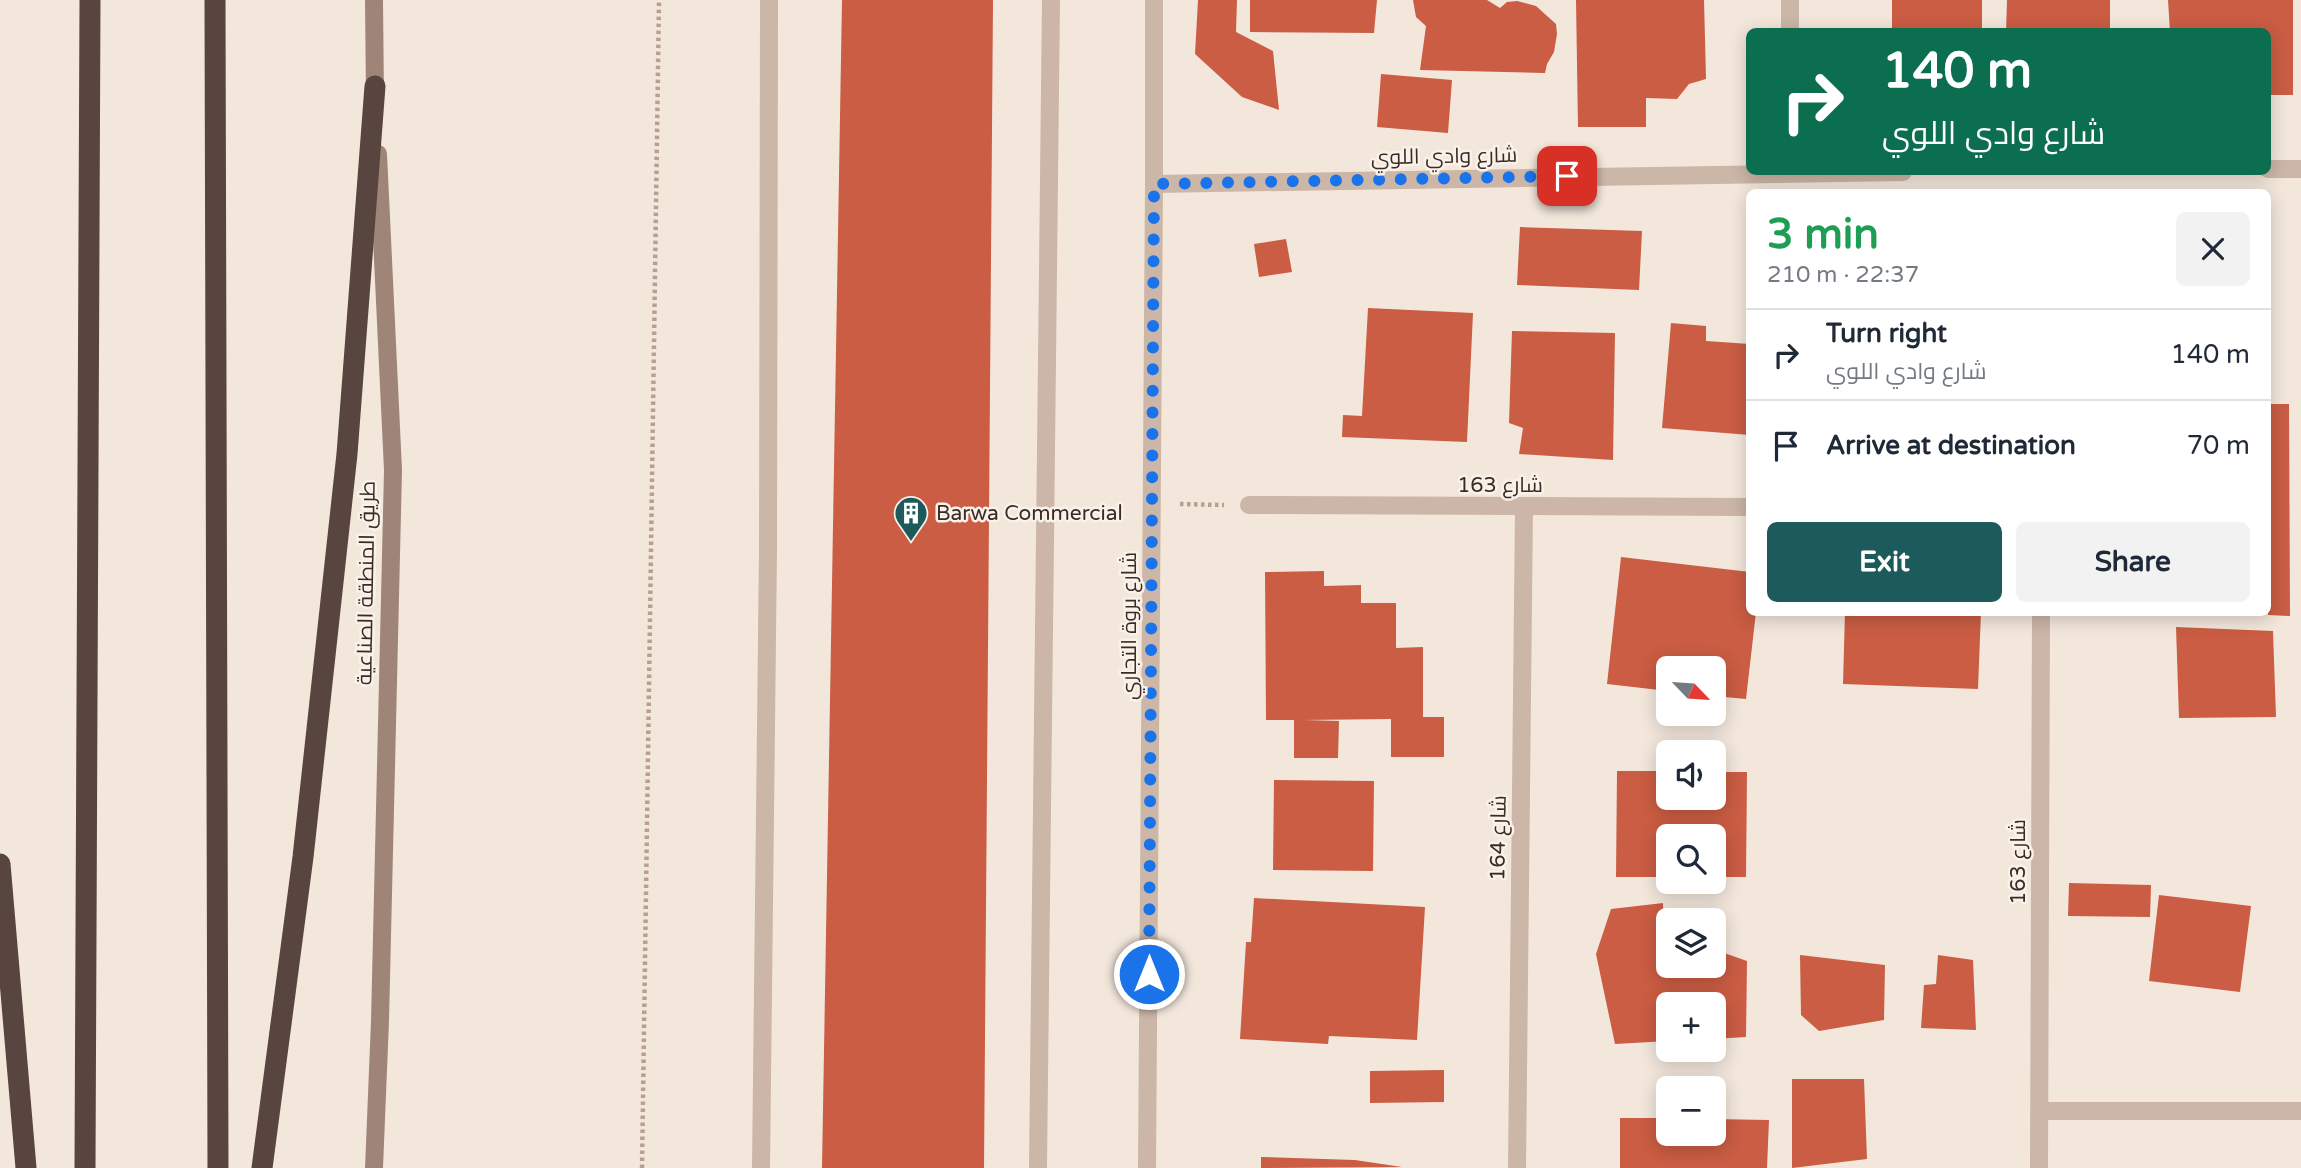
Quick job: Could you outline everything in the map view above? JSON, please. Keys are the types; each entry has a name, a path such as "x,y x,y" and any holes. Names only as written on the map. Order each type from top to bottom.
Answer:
{"highway":[{"path":"85,1168 90,0"},
{"path":"215,0 218,1168"},
{"path":"262,1168 303,857 347,454 374,86"},
{"path":"0,864 26,1168"}],"street":[{"name":"طريق المنطقة الصناعية","path":"374,0 374,86 393,470 374,1168"},
{"path":"761,1168 768,549 769,0"},
{"path":"1038,1168 1051,0"},
{"name":"شارع بروة التجاري","path":"1147,1168 1154,0"},
{"path":"1790,0 1790,28"},
{"path":"2271,169 2301,169"},
{"name":"شارع وادي اللوي","path":"1154,184 1746,173"},
{"name":"شارع 163","path":"1249,505 1746,507"},
{"name":"شارع 164","path":"1517,1168 1524,508"},
{"name":"شارع 163","path":"2039,1168 2040,616"},
{"path":"2040,1111 2301,1111"}],"path":[{"path":"642,1168 659,0"},
{"path":"1152,504 1249,505"}],"building":[{"name":"Barwa Commercial","path":"842,0 993,0 984,1168 822,1168"},
{"path":"1198,0 1237,0 1236,32 1273,51 1279,110 1242,97 1195,54"},
{"path":"1250,0 1377,0 1374,33 1250,32"},
{"path":"1413,0 1487,0 1500,8 1507,2 1517,1 1536,6 1556,24 1554,52 1545,73 1420,70 1426,26 1416,17"},
{"path":"1576,0 1704,0 1706,79 1689,84 1677,99 1646,98 1646,127 1578,127"},
{"path":"1892,0 1982,0 1982,28 1892,28"},
{"path":"2007,0 2110,0 2110,28 2006,28"},
{"path":"2168,0 2293,0 2293,95 2271,95 2271,28 2170,28"},
{"path":"1381,74 1452,80 1448,133 1377,127"},
{"path":"1520,227 1642,231 1639,290 1517,285"},
{"path":"1286,239 1292,272 1259,277 1254,244"},
{"path":"1368,308 1473,313 1467,442 1342,437 1343,415 1362,416"},
{"path":"1671,323 1706,326 1706,341 1746,344 1746,435 1662,428"},
{"path":"1512,331 1615,333 1613,460 1519,454 1523,428 1509,423"},
{"path":"2271,404 2289,404 2290,616 2271,615"},
{"path":"1621,557 1746,572 1746,616 1756,616 1746,699 1726,697 1726,656 1656,656 1656,690 1607,684"},
{"path":"1324,571 1324,586 1361,585 1361,603 1396,603 1396,648 1423,647 1423,717 1444,717 1444,757 1391,757 1391,719 1304,720 1339,721 1338,758 1294,758 1294,720 1266,720 1265,572"},
{"path":"1845,616 1981,616 1978,689 1843,684"},
{"path":"2176,627 2273,631 2276,717 2179,718"},
{"path":"1617,771 1656,771 1656,810 1726,810 1726,772 1747,772 1746,877 1726,877 1726,824 1656,824 1656,877 1616,877"},
{"path":"1274,780 1374,781 1373,871 1273,870"},
{"path":"2069,883 2151,885 2150,917 2068,916"},
{"path":"2159,895 2251,906 2240,992 2149,981"},
{"path":"1254,898 1425,907 1417,1040 1329,1036 1328,1044 1240,1039 1246,942 1251,942"},
{"path":"1663,903 1663,908 1656,908 1656,978 1726,978 1726,954 1747,961 1746,1037 1726,1038 1726,992 1656,992 1656,1042 1615,1044 1596,954 1611,909"},
{"path":"1800,955 1885,965 1884,1020 1819,1031 1801,1015"},
{"path":"1938,955 1973,960 1976,1030 1921,1028 1924,985 1936,984"},
{"path":"1444,1070 1444,1102 1370,1103 1370,1071"},
{"path":"1792,1079 1864,1079 1867,1159 1792,1168"},
{"path":"1620,1118 1656,1118 1656,1146 1726,1146 1726,1119 1769,1120 1767,1168 1620,1168"},
{"path":"1261,1157 1355,1160 1402,1167 1261,1168"}],"place":[{"name":"Barwa Commercial","path":"911,543"}],"route":[{"path":"1149,974 1154,184 1567,176"}]}
